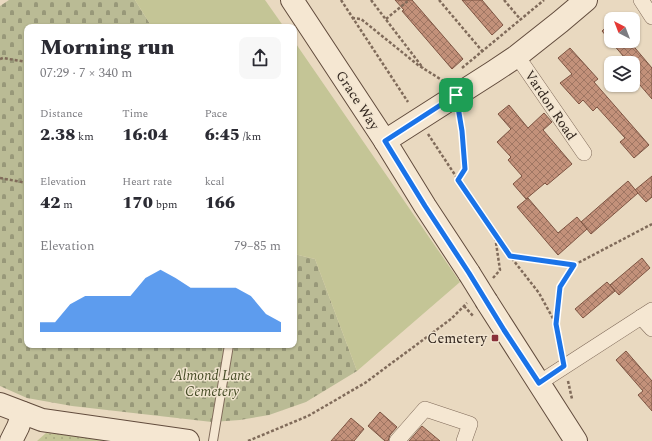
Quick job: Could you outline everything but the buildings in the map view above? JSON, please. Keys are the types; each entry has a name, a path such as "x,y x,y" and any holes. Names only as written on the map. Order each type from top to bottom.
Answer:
{"street":[{"name":"Grace Way","path":"292,0 385,141 576,441"},
{"name":"Vardon Road","path":"385,141 450,85 493,72 517,56 586,0"},
{"path":"640,0 652,17"},
{"name":"Vardon Road","path":"517,56 584,153"},
{"path":"539,383 647,313 652,329"},
{"path":"0,404 42,420 188,441"},
{"path":"397,441 425,409 470,424 464,441"},
{"path":"12,441 22,413"}],"lane":[{"path":"213,441 229,348"}],"path":[{"path":"341,0 408,102"},
{"path":"371,0 425,70"},
{"path":"386,19 409,0"},
{"path":"439,0 483,52"},
{"path":"504,0 521,20"},
{"path":"462,69 544,0"},
{"path":"352,18 361,19 425,70 450,85 462,131 465,169 458,180"},
{"path":"0,59 3,58 24,62"},
{"path":"427,133 494,234 540,293 556,324 572,399"},
{"path":"0,178 24,182"},
{"path":"556,324 560,287 574,265 652,224"},
{"path":"248,441 308,416 365,383 483,294 500,270 494,234"},
{"path":"510,256 574,265"}],"green space":[{"name":"Almond Lane Cemetery","path":"9,0 135,0 150,24 24,24 24,348 297,348 297,255 315,259 357,371 306,402 269,415 240,420 212,422 72,406 27,398 0,386 0,6"},
{"path":"135,0 265,0 282,24 150,24"},
{"path":"297,45 460,282 357,371 315,259 297,255"},
{"path":"46,433 123,441 37,441"}],"place":[{"name":"Cemetery","path":"495,338"}],"route":[{"path":"456,95 462,131 465,169 458,180 494,234 510,256 574,265 560,287 556,324 564,366 539,383 385,141 456,95"}]}
